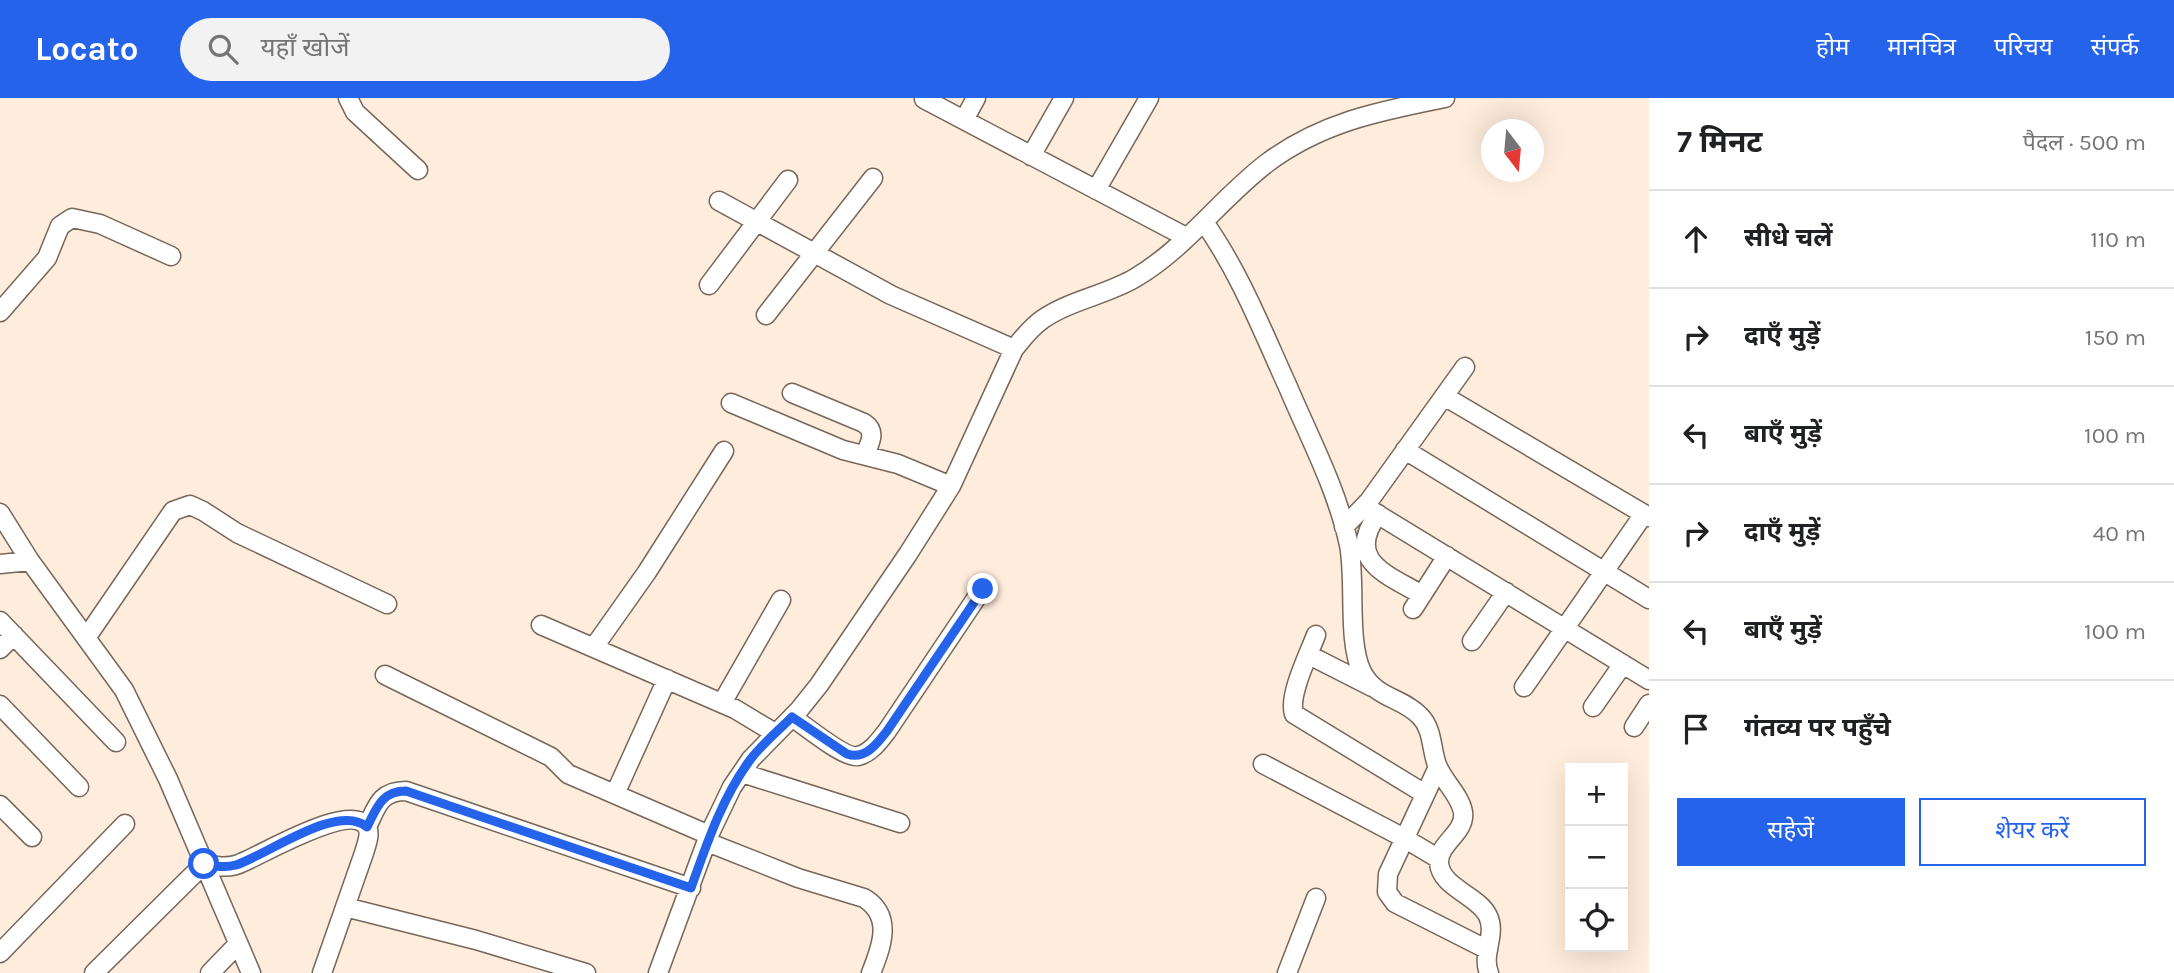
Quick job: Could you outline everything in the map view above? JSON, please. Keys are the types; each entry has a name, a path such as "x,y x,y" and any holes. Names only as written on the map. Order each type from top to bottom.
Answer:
{"street":[{"path":"348,98 355,112 418,170"},
{"path":"964,120 976,98"},
{"path":"1031,156 1064,98"},
{"path":"1096,190 1149,98"},
{"path":"658,973 708,839 732,787 751,759 819,685 866,618 951,486 1014,349 1029,330 1059,309 1135,278 1204,222 1266,164 1296,144 1358,116 1445,98"},
{"path":"924,99 1186,237"},
{"path":"766,315 873,177"},
{"path":"709,285 788,180"},
{"path":"719,201 891,295 1014,349"},
{"path":"0,312 47,258 60,226 72,218 100,224 172,256"},
{"path":"1204,222 1233,266 1323,466 1350,548 1358,658 1361,670 1375,688"},
{"path":"1447,556 1418,602 1372,565 1364,546 1371,510 1405,450 1465,367"},
{"path":"792,393 864,423 870,428 873,434 865,456"},
{"path":"1444,396 1646,515 1524,687"},
{"path":"732,403 843,450 898,464 951,486"},
{"path":"1405,450 1649,599"},
{"path":"594,648 654,561 724,451"},
{"path":"86,638 173,511 190,505 237,533 387,604"},
{"path":"1344,527 1371,510"},
{"path":"1371,510 1649,680"},
{"path":"0,513 30,561 124,690 168,779 251,973"},
{"path":"0,564 30,561"},
{"path":"792,717 847,754 854,756 869,751 887,731 983,589"},
{"path":"1472,641 1506,592"},
{"path":"722,703 781,600"},
{"path":"0,621 116,742"},
{"path":"541,625 722,703 775,733"},
{"path":"0,649 14,635"},
{"path":"1316,635 1294,696 1294,714 1425,794"},
{"path":"1309,655 1375,688 1420,715 1429,730 1438,767 1463,812 1463,821 1439,859 1444,877 1475,901 1488,916 1491,930 1486,960 1489,973"},
{"path":"1593,707 1623,664"},
{"path":"385,675 551,757 568,774 799,878 864,898 876,909 883,937 871,973"},
{"path":"615,794 667,679"},
{"path":"1634,727 1649,704"},
{"path":"0,705 79,787"},
{"path":"1263,764 1439,859"},
{"path":"1438,767 1388,874 1387,892 1395,902 1488,950"},
{"path":"742,773 900,823"},
{"path":"367,827 382,799 390,793 406,791 691,888"},
{"path":"0,805 32,837"},
{"path":"94,973 204,864 233,866 284,841 336,822 361,821 369,834 322,973"},
{"path":"0,953 125,824"},
{"path":"1287,973 1316,898"},
{"path":"345,907 476,940 586,973"},
{"path":"210,973 238,944"}],"route":[{"path":"204,864 233,866 284,841 336,822 361,821 367,827 382,799 390,793 406,791 691,888 709,835 732,787 765,744 792,717 847,754 859,756 869,751 887,731 983,589"}]}
